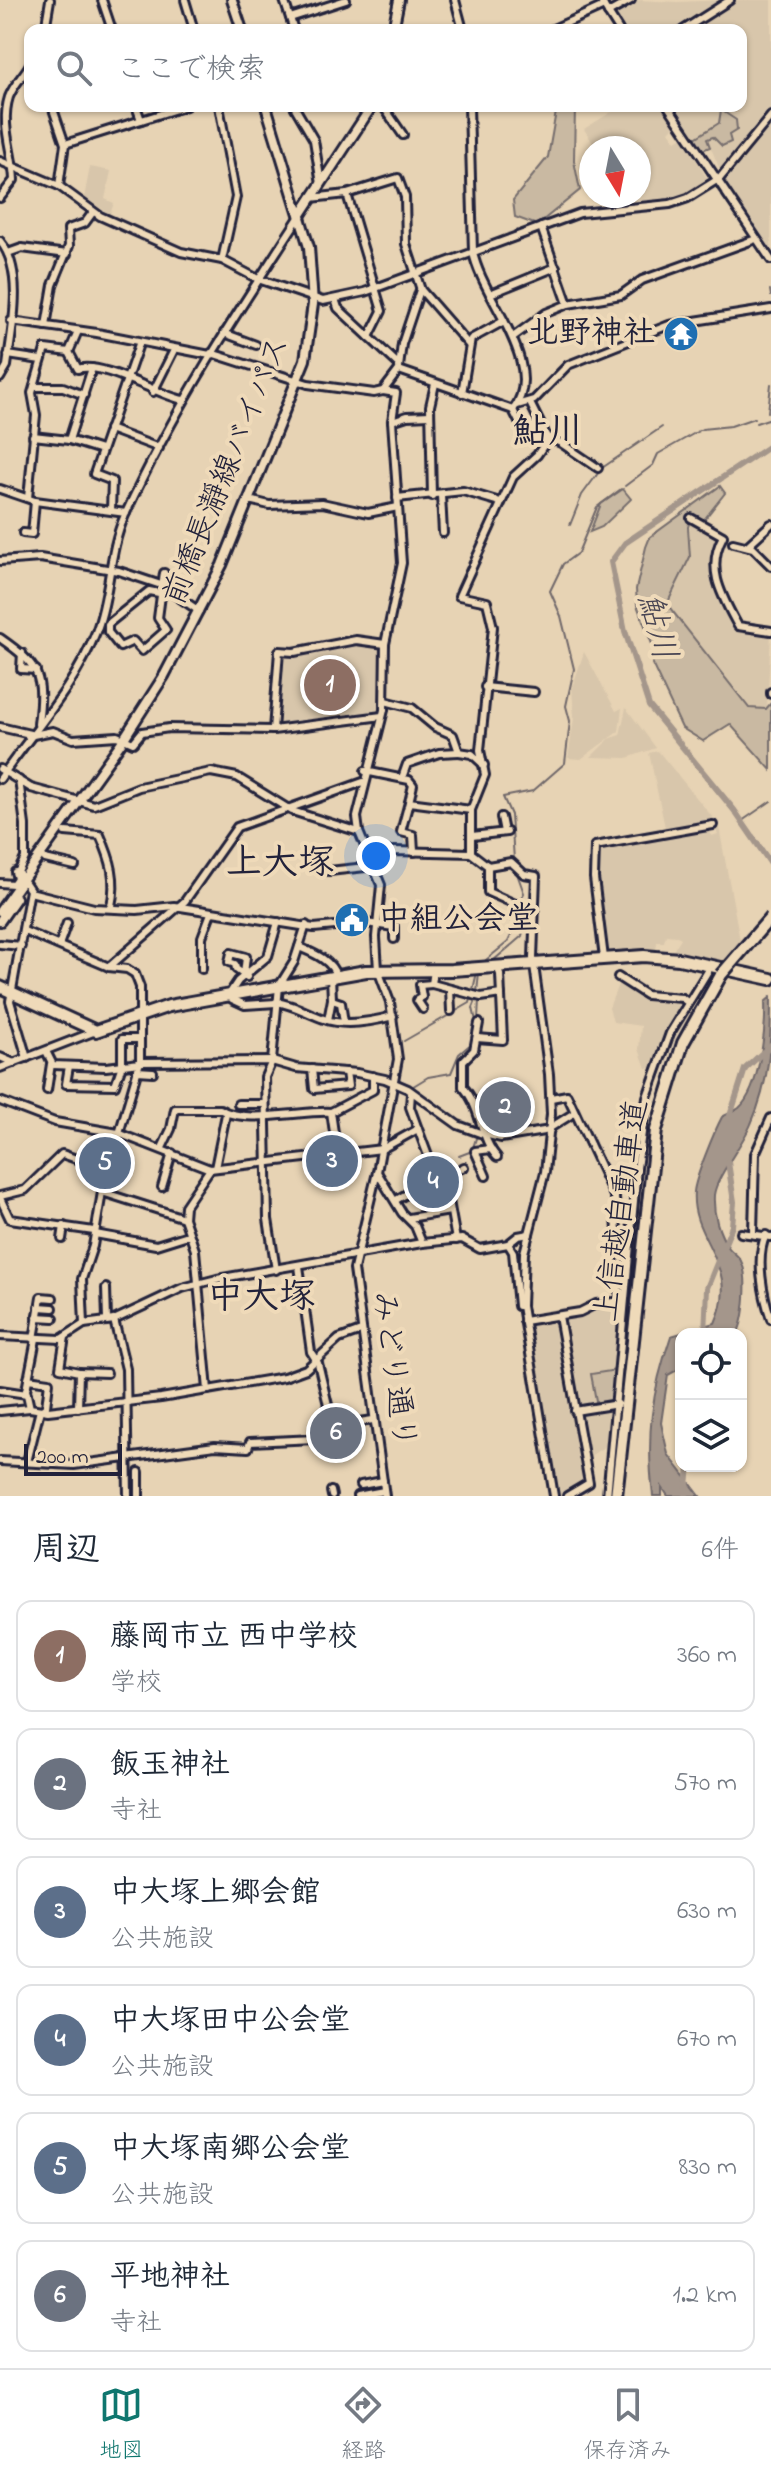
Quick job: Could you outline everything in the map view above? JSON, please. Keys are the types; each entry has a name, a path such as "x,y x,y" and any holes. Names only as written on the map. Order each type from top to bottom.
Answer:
{"highway":[{"name":"上信越自動車道","path":"619,1496 661,1132 688,1046 724,976 771,917"},
{"name":"上信越自動車道","path":"724,976 771,925"},
{"path":"5,989 96,1031 139,1015 230,995 378,970 434,970 661,957 771,979"}],"main road":[{"path":"232,0 240,24"},
{"path":"394,24 399,0"},
{"name":"前橋長瀞線バイパス","path":"0,911 26,885 125,741 199,611 298,381 311,335 313,298 309,247 268,112"},
{"path":"300,216 368,112"},
{"name":"前橋長瀞線バイパス","path":"0,921 65,832 82,803"}],"street":[{"path":"46,24 50,0"},
{"path":"102,0 110,24"},
{"path":"185,0 192,24"},
{"path":"284,0 292,24"},
{"path":"290,18 324,4 346,0"},
{"path":"455,0 461,24"},
{"path":"608,13 631,0"},
{"path":"692,24 730,0"},
{"path":"562,24 602,3 615,24"},
{"path":"0,198 14,180 4,119 6,107 14,86 24,72"},
{"path":"54,112 65,144 59,186"},
{"path":"138,112 141,120"},
{"path":"65,144 167,112"},
{"path":"220,112 236,197 222,260"},
{"path":"298,112 314,140 321,184"},
{"path":"387,112 403,135"},
{"path":"469,112 473,252 478,271 513,337 522,379 515,408 521,426 598,468"},
{"path":"672,112 771,260"},
{"path":"0,161 59,186 93,212 181,252 222,260 258,279 313,298 335,299 375,288 596,210 679,201 716,181 771,116"},
{"path":"311,198 347,194 398,178 405,197 406,244 421,290 447,316 451,329 469,345"},
{"path":"347,194 382,311 369,337"},
{"path":"46,326 53,285 67,254 68,229 85,223 93,212"},
{"path":"0,779 2,771 77,674 98,626 114,542 126,513 183,400 300,216"},
{"path":"541,227 568,304"},
{"path":"513,337 546,313 568,304 621,295 642,280 756,239"},
{"path":"0,241 8,253 14,283 8,355 0,378"},
{"path":"8,253 22,248 67,254"},
{"path":"490,294 556,267"},
{"path":"383,391 399,367 421,290"},
{"path":"335,299 338,308 355,320 399,367 435,384 515,408 530,403 568,365 665,326 771,309"},
{"path":"2,771 31,788 97,805 139,787 206,771 237,777 283,807 359,832 357,813 365,771 384,709 385,644 402,563 392,421 396,393 298,381 210,354 11,321"},
{"path":"462,393 471,339 504,321"},
{"path":"78,331 69,352 76,368 92,368 125,378 153,392 183,400"},
{"path":"224,333 256,345"},
{"path":"111,510 112,481 94,474 139,344"},
{"path":"23,533 32,534 34,387 45,349 69,352"},
{"path":"153,392 174,350"},
{"path":"8,355 41,360"},
{"path":"69,440 92,368"},
{"path":"435,384 430,415 436,495 443,533"},
{"path":"34,387 63,387 84,395"},
{"path":"530,403 548,439"},
{"path":"392,421 407,416 430,415"},
{"path":"109,429 159,448"},
{"path":"33,436 69,440 101,450"},
{"path":"471,853 471,810 481,793 485,775 480,750 492,641 490,609 485,600 459,596 516,471 537,455 548,439"},
{"path":"0,489 32,499 126,513"},
{"path":"397,498 469,492 500,502"},
{"path":"249,500 269,505 322,503 368,513 398,507"},
{"path":"691,518 723,536 713,554 718,586 738,626 771,631"},
{"path":"747,546 771,524"},
{"path":"733,543 747,546 771,566"},
{"path":"0,561 40,558 109,569 160,589 199,611"},
{"path":"108,627 120,647 133,641 142,651 166,630 158,618 164,573"},
{"path":"98,626 108,627 149,591 160,589"},
{"path":"0,638 22,653 36,670 41,688 38,724"},
{"path":"273,730 279,651 294,652 356,640 385,644"},
{"path":"22,653 21,669 36,670"},
{"path":"485,687 534,692"},
{"path":"0,727 29,735 53,731 77,740 117,736 135,742 142,732 169,728 273,730 384,709 412,708 435,727 451,734 459,752"},
{"path":"402,778 407,764 439,753 472,754 484,765"},
{"path":"365,771 402,778 413,785 401,832 413,835 414,852"},
{"path":"0,883 13,884 17,878 14,873 25,858 25,825 19,780"},
{"path":"109,967 179,906 237,827 283,807 363,782"},
{"path":"307,816 308,799"},
{"path":"409,802 471,810"},
{"path":"472,836 506,832 501,817"},
{"path":"604,958 594,878 595,847 713,825"},
{"path":"65,832 100,835 113,866 115,887 111,906"},
{"name":"みどり通り","path":"359,832 374,863 383,895 377,925 378,970 393,1016 398,1063 377,1172 355,1257 361,1331 385,1493"},
{"path":"329,871 374,863 390,852 471,853 488,866 511,862 524,874 535,875 533,964 551,1098 545,1172 529,1234 522,1306 554,1496"},
{"path":"45,859 75,866"},
{"path":"488,866 488,892 533,912"},
{"path":"18,871 26,885 24,931 5,989 27,1058"},
{"path":"26,885 82,906 137,910 179,906 322,928 377,925 394,927 394,939"},
{"path":"202,969 202,937 211,913"},
{"path":"278,922 268,956 238,981 230,995 245,1005 276,1002 297,1005 328,1020 368,1023 393,1016"},
{"path":"59,945 67,923"},
{"path":"276,1270 268,1219 270,1179 266,1160 265,1077 272,1061 279,986 299,947 306,925"},
{"path":"24,931 109,967 127,969 135,974 140,987 140,1062 102,1192 81,1287 84,1324"},
{"path":"0,944 21,946"},
{"path":"299,947 320,956 334,968 328,1020"},
{"path":"607,1496 618,1404 624,1301 647,1097 670,1033 686,1001 711,966"},
{"path":"477,1038 503,1040 496,967"},
{"path":"432,984 434,970"},
{"path":"618,977 646,995 686,1001"},
{"path":"423,1009 417,1000 422,997 420,985 432,984 481,997 501,994"},
{"path":"450,989 451,1011"},
{"path":"332,1000 341,1003 344,1022"},
{"path":"479,1023 473,1052 463,1061 463,1087 474,1099 476,1114 497,1157"},
{"path":"0,1068 96,1031"},
{"path":"69,1066 66,1084 115,1085 122,1065 122,1039 139,1039"},
{"path":"46,1051 51,1064 47,1090"},
{"path":"0,1057 14,1063"},
{"path":"51,1064 272,1061 373,1076 411,1093 458,1125 501,1138 550,1129 574,1113"},
{"path":"312,1069 314,1089 346,1086"},
{"path":"137,1071 153,1072"},
{"path":"346,1072 349,1102"},
{"path":"162,1148 171,1129 175,1109 220,1109 226,1114 264,1115 331,1112 373,1090 373,1076"},
{"path":"337,1087 340,1106"},
{"path":"411,1093 410,1107 437,1178 448,1195 456,1240"},
{"path":"551,1098 566,1094 615,1198 617,1232 612,1270 624,1301"},
{"path":"0,1101 55,1122 118,1133 213,1168 382,1149 418,1129"},
{"path":"238,1104 264,1104"},
{"path":"331,1112 337,1153"},
{"path":"208,1390 195,1250 184,1218 185,1206 213,1168 226,1114"},
{"path":"753,1232 755,1154 771,1118"},
{"path":"486,1176 475,1151 491,1149"},
{"path":"162,1187 172,1153"},
{"path":"108,1170 62,1154 25,1190 0,1197 10,1219 64,1226 156,1245 188,1235"},
{"path":"396,1200 464,1167"},
{"path":"377,1172 402,1213 409,1218 422,1243"},
{"path":"102,1192 184,1218"},
{"path":"409,1218 450,1211"},
{"path":"62,1239 64,1226"},
{"path":"741,1233 769,1236 761,1248 771,1319"},
{"path":"0,1336 35,1339 65,1337 84,1324 110,1320 198,1284 422,1243 466,1241 477,1249 508,1244 518,1236 529,1234"},
{"path":"508,1244 513,1252 518,1306 522,1306"},
{"path":"299,1266 315,1361 333,1426"},
{"path":"106,1288 110,1320 125,1355 129,1492 139,1492 139,1472"},
{"path":"30,1408 28,1379 41,1297 53,1298"},
{"path":"524,1321 624,1301"},
{"path":"39,1307 53,1308"},
{"path":"559,1316 589,1483 567,1496"},
{"path":"37,1317 54,1318"},
{"path":"0,1411 78,1408 284,1377 315,1361 339,1339 361,1331"},
{"path":"65,1337 60,1368 107,1373"},
{"path":"78,1408 79,1372"},
{"path":"27,1462 41,1410 46,1407 49,1382 28,1379"},
{"path":"0,1390 27,1394"},
{"path":"575,1411 618,1404"},
{"path":"0,1461 74,1465 215,1446 248,1448 250,1442 293,1437 315,1439 333,1426 373,1420"},
{"path":"361,1485 383,1481"},
{"path":"357,1496 385,1493"}],"shaded area":[{"path":"637,0 726,0 689,24 620,24 613,12"},
{"path":"733,0 771,0 771,113 722,174 707,139 714,137 718,143 729,135 735,120 725,112 747,112 747,24 696,24"},
{"path":"556,112 575,112 574,161 579,191 537,225 515,217 513,200 548,157"},
{"path":"611,112 668,112 676,124 669,131 676,141 683,137 709,182 674,199 651,201 651,136 588,136 584,129"},
{"path":"676,112 725,112 719,123 692,140"},
{"path":"721,112 736,120 737,130 729,135 731,142 722,146 713,137 707,139 710,147 700,151 692,140 719,123"},
{"path":"771,120 771,255 722,184"},
{"path":"90,167 111,171 105,199 114,203 110,214 84,198"},
{"path":"720,486 725,493 703,521 691,517 688,527 690,557 667,604 749,708 766,709 771,703 771,770 730,724 703,741 682,728 652,664 655,652 637,605 636,589 650,537"},
{"path":"623,489 631,499 602,527 590,532 601,504"},
{"path":"690,520 719,537 711,556 716,588 737,628 771,634 767,708 749,708 667,604 690,557"},
{"path":"357,641 383,646 379,713 276,727 280,653"},
{"path":"584,652 616,711 622,708 619,731 581,759 568,758 574,718 572,688"},
{"path":"626,708 656,748 627,758 591,757 609,739 620,735"},
{"path":"658,751 714,819 708,826 666,832 649,753"},
{"path":"719,827 741,946 725,966 679,956 673,951 681,938 677,936 666,935 664,942 657,942 656,951 665,953 606,954 596,876 599,845 709,829 712,836 718,834 715,828"},
{"path":"620,979 645,996 683,1002 654,1068 646,1068 639,1049 641,1026 613,1022 609,1008"},
{"path":"771,997 770,1046 762,1093 751,1124 714,1195 719,1229 743,1268 745,1298 742,1319 739,1328 698,1328 715,1323 722,1302 723,1285 699,1225 695,1185 722,1117 739,1108 752,1087 763,1042 765,1002"},
{"path":"620,1304 617,1370 597,1406 581,1409 577,1404 563,1322 566,1317 600,1306"},
{"path":"538,1321 558,1323 586,1481 561,1496 557,1495 528,1325"},
{"path":"675,1335 675,1371 668,1375 661,1423 668,1454 675,1463 675,1472 682,1472 700,1496 668,1496 662,1487 662,1496 653,1496 650,1454 652,1415 671,1336"},
{"path":"617,1370 613,1403 597,1406 591,1374"},
{"path":"610,1407 607,1445 587,1458 579,1416 582,1412"}],"waterway":[{"path":"613,15 619,24"},
{"path":"684,137 710,178"},
{"path":"717,189 751,237"},
{"path":"755,244 766,261"},
{"path":"770,290 771,296"},
{"path":"768,412 771,384"},
{"path":"625,486 653,465 658,454 702,429 731,426 754,418"},
{"path":"756,423 771,418"},
{"path":"602,468 662,427"},
{"name":"鮎川","path":"771,445 625,543 611,562 625,631 649,706 734,810 771,864"},
{"path":"570,525 582,495 599,472"},
{"path":"514,860 511,815 503,797 533,791 565,763 570,721 566,706 574,669 561,616 550,591 563,564 578,553 597,507 621,489"},
{"path":"742,821 771,801"},
{"path":"515,868 524,893 519,903"},
{"path":"481,964 508,942 515,927 512,920 517,909"},
{"path":"485,962 494,960 522,936 523,931 514,917"},
{"path":"404,1041 470,1003 477,972"},
{"path":"477,993 479,972"},
{"path":"410,1088 428,1077 451,1073 459,1054 472,1043 476,1021 473,1008 477,998"},
{"path":"478,1020 479,999"},
{"name":"鮎川","path":"729,1119 745,1069 771,1045"},
{"path":"473,1107 476,1120"},
{"path":"459,1156 472,1151 477,1135"},
{"name":"鮎川","path":"705,1328 707,1288 732,1226 734,1202 728,1162"},
{"name":"鮎川","path":"686,1496 688,1472"}],"place":[{"name":"北野神社","path":"681,334"},
{"name":"藤岡市立 西中学校","path":"330,685"},
{"name":"中組公会堂","path":"352,920"},
{"name":"飯玉神社","path":"505,1107"},
{"name":"中大塚上郷会館","path":"332,1161"},
{"name":"中大塚南郷公会堂","path":"105,1163"},
{"name":"中大塚田中公会堂","path":"433,1182"},
{"name":"平地神社","path":"336,1433"}],"district":[{"name":"鮎川","path":"548,433"},
{"name":"上大塚","path":"280,864"},
{"name":"中大塚","path":"261,1298"}]}
